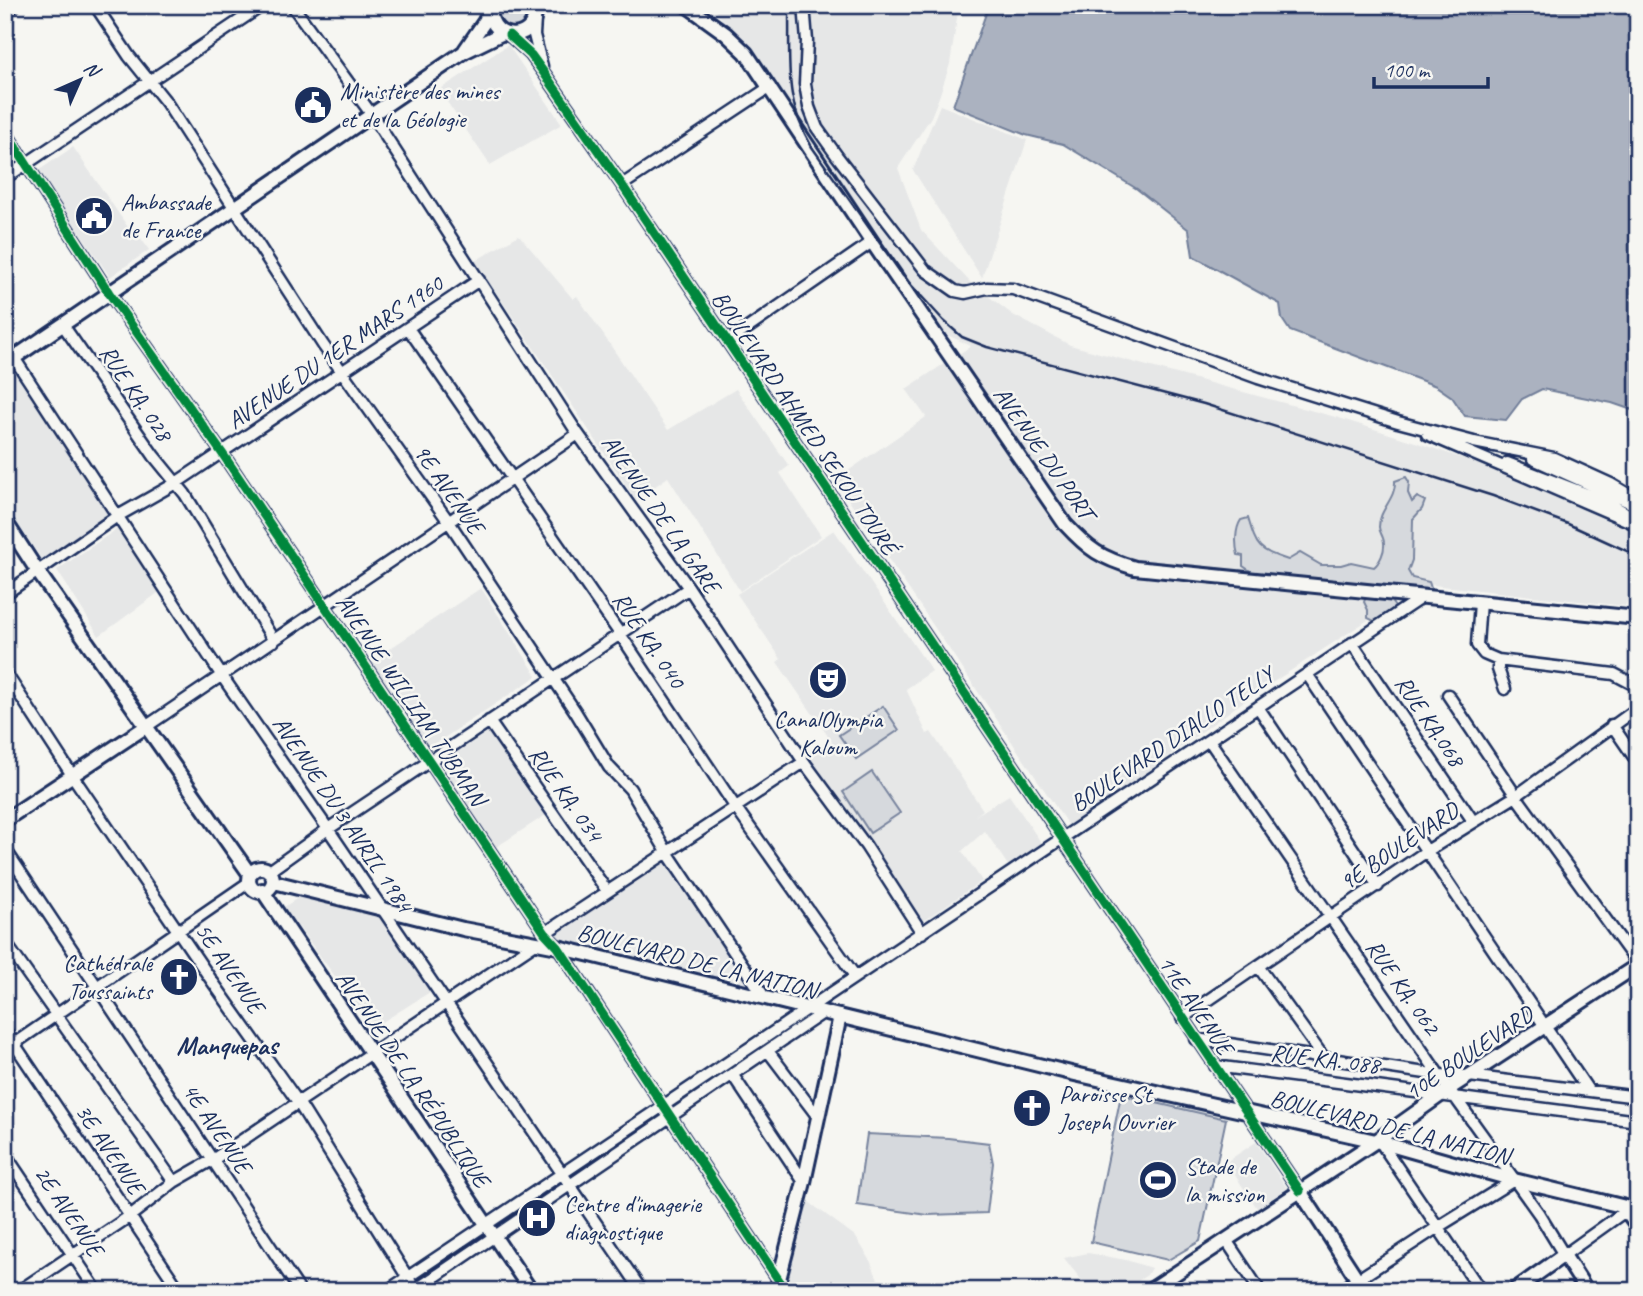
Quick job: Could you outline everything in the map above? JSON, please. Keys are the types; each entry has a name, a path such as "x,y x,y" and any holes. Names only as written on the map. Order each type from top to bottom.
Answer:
{"main road":[{"name":"AVENUE DU PORT","path":"686,5 719,28 746,53 1065,524 1093,551 1135,568 1638,618"},
{"path":"464,52 491,7"},
{"path":"491,7 493,23 506,34"},
{"path":"10,361 464,52 506,34 522,33 528,29 536,10"},
{"path":"5,521 147,726 249,878 253,889 269,889 271,877 262,870 249,878"},
{"path":"5,820 147,726"},
{"name":"BOULEVARD DE LA NATION","path":"271,877 383,910 558,947 1075,1074 1379,1142 1514,1180 1632,1208"},
{"name":"AVENUE DE LA RÉPUBLIQUE","path":"262,890 531,1291"},
{"name":"10E BOULEVARD","path":"1157,1289 1300,1191 1379,1142 1469,1076 1638,965"},
{"path":"780,1287 840,1016"},
{"name":"11E AVENUE","path":"1300,1191 1365,1291"},
{"path":"1513,1291 1564,1255 1587,1291"}],"street":[{"path":"5,12 15,5"},
{"name":"9E AVENUE","path":"95,5 148,82 166,103 233,209 342,372 449,523 551,679 575,711 609,767 630,789 667,852 765,998"},
{"path":"5,178 263,5"},
{"name":"AVENUE DE LA GARE","path":"292,5 372,115 578,434 689,588 804,762 866,846 922,933"},
{"path":"804,5 806,84 809,107 817,128 890,228 925,270 955,291 965,293 987,288 1013,289 1258,378 1551,466 1638,507"},
{"name":"BOULEVARD AHMED SEKOU TOURÉ","path":"536,10 534,36 544,73"},
{"name":"BOULEVARD AHMED SEKOU TOURÉ","path":"506,34 531,55 622,185 1061,839"},
{"path":"622,185 770,87"},
{"name":"AVENUE WILLIAM TUBMAN","path":"5,131 109,293 222,453 545,933 558,947 780,1287"},
{"path":"729,341 872,242"},
{"name":"AVENUE DU 1ER MARS 1960","path":"5,594 118,516 222,453 479,280"},
{"name":"RUE KA. 028","path":"63,325 147,446 185,494 274,640"},
{"name":"RUE KA. 040","path":"408,328 620,634 736,808 855,976"},
{"name":"AVENUE DU 3 AVRIL 1984","path":"5,344 10,361 118,516 222,676 642,1291"},
{"path":"1398,422 1638,525"},
{"path":"147,726 578,434"},
{"path":"1441,440 1544,475 1607,502 1638,520"},
{"path":"1474,442 1554,458 1611,484 1638,500"},
{"path":"271,877 328,829 689,588"},
{"name":"BOULEVARD DIALLO TELLY","path":"387,1291 1422,597"},
{"path":"1480,601 1477,645 1484,654 1498,660 1614,674 1633,684 1638,690"},
{"name":"RUE KA.068","path":"1352,643 1473,821"},
{"path":"1498,660 1498,669 1505,689"},
{"name":"5E AVENUE","path":"5,672 72,775 298,1102 415,1290"},
{"path":"1307,674 1588,1090"},
{"path":"1448,695 1516,796 1638,965"},
{"path":"1258,707 1378,886"},
{"name":"9E BOULEVARD","path":"1182,1018 1427,851 1516,796 1638,708"},
{"name":"RUE KA. 034","path":"489,721 607,891"},
{"path":"1612,725 1638,763"},
{"name":"RUE KA. 062","path":"1209,740 1439,1075 1448,1093 1539,1214 1564,1255"},
{"path":"545,933 804,762"},
{"name":"11E AVENUE","path":"1061,839 1300,1191"},
{"name":"4E AVENUE","path":"5,849 300,1291"},
{"path":"5,1050 249,878"},
{"path":"5,942 174,1182"},
{"path":"19,1291 130,1216 174,1182 214,1159 534,944"},
{"path":"1258,967 1324,1058"},
{"path":"415,1290 824,1012"},
{"name":"3E AVENUE","path":"5,1030 180,1291"},
{"path":"1196,1039 1439,1075 1469,1076 1638,1097"},
{"path":"768,1051 818,1117"},
{"name":"RUE KA. 088","path":"1215,1066 1448,1093 1638,1121"},
{"path":"732,1074 804,1182"},
{"path":"1379,1142 1481,1291"},
{"name":"2E AVENUE","path":"5,1154 97,1291"},
{"path":"1340,1291 1514,1180"},
{"path":"1564,1255 1632,1208 1638,1230"},
{"path":"1226,1240 1260,1291"},
{"path":"5,1282 11,1291"}],"shaded area":[{"path":"498,5 527,5 528,16 525,23 512,29 505,28 497,16"},
{"path":"711,5 959,5 950,64 939,97 931,117 898,168 921,230 970,282 1013,315 1070,345 1339,418 1415,442 1482,465 1638,534 1638,573 1625,606 1423,584 1237,706 1070,828 835,480 926,417 906,389 971,346 943,333 775,87"},
{"path":"989,5 1638,5 1638,412 1612,403 1542,389 1522,399 1506,420 1465,416 1452,397 1436,386 1290,331 1282,319 1280,304 1193,256 1189,230 1137,189 1063,144 1026,135 953,106"},
{"path":"508,45 562,124 490,165 439,90"},
{"path":"940,105 1027,140 982,278 913,170"},
{"name":"Ambassade de France","path":"73,147 134,236 138,234 149,250 110,277 38,171"},
{"path":"519,235 573,299 577,296 668,430 736,389 789,466 780,473 821,536 740,591 668,477 636,500 475,261"},
{"path":"18,371 115,517 45,564 5,505 5,379"},
{"path":"1406,477 1412,502 1417,497 1425,501 1413,519 1412,560 1408,571 1412,578 1429,582 1432,591 1388,597 1395,607 1376,622 1368,618 1364,602 1366,597 1258,576 1243,566 1243,556 1238,555 1236,537 1241,520 1248,518 1260,547 1278,557 1288,560 1300,553 1321,565 1351,562 1374,567 1384,549 1379,527 1382,515 1393,493 1395,481"},
{"path":"120,527 162,590 99,636 57,570"},
{"path":"834,530 932,671 906,689 927,734 931,732 983,810 975,816 1009,795 1042,844 1009,867 985,831 962,851 982,881 920,923 809,758 832,742 777,662 781,659 737,594"},
{"path":"481,588 537,676 426,750 371,661"},
{"path":"883,706 899,730 856,759 839,735"},
{"path":"491,730 549,813 493,849 438,766"},
{"path":"872,772 900,813 870,833 843,792"},
{"path":"667,859 755,992 567,948 547,933"},
{"path":"302,895 385,917 433,990 373,1028 284,907"},
{"name":"Stade de la mission","path":"1121,1095 1226,1119 1200,1241 1168,1260 1091,1242"},
{"path":"867,1134 989,1143 993,1163 987,1213 928,1215 857,1205"},
{"path":"1256,1142 1287,1188 1257,1208 1226,1162"},
{"path":"802,1197 855,1236 869,1258 883,1291 788,1291 782,1282"},
{"path":"1088,1253 1151,1268 1147,1275 1123,1291 1090,1291 1064,1258"}],"railway":[{"path":"786,5 789,15 790,83 797,114 812,147 903,276 962,337 987,347 1204,404 1493,496 1568,524 1638,556"}],"cycle path":[{"path":"509,35 531,55 622,185 1300,1191"},
{"path":"5,131 109,293 222,453 545,933 558,947 786,1291"}],"place":[{"name":"Ministère des mines et de la Géologie","path":"313,105"},
{"name":"Ambassade de France","path":"94,216"},
{"name":"CanalOlympia Kaloum","path":"828,680"},
{"name":"Cathédrale Toussaints","path":"179,977"},
{"name":"Paroisse St Joseph Ouvrier","path":"1032,1108"},
{"name":"Stade de la mission","path":"1158,1180"},
{"name":"Centre d'imagerie diagnostique","path":"537,1218"}],"district":[{"name":"Manquepas","path":"227,1045"}]}
